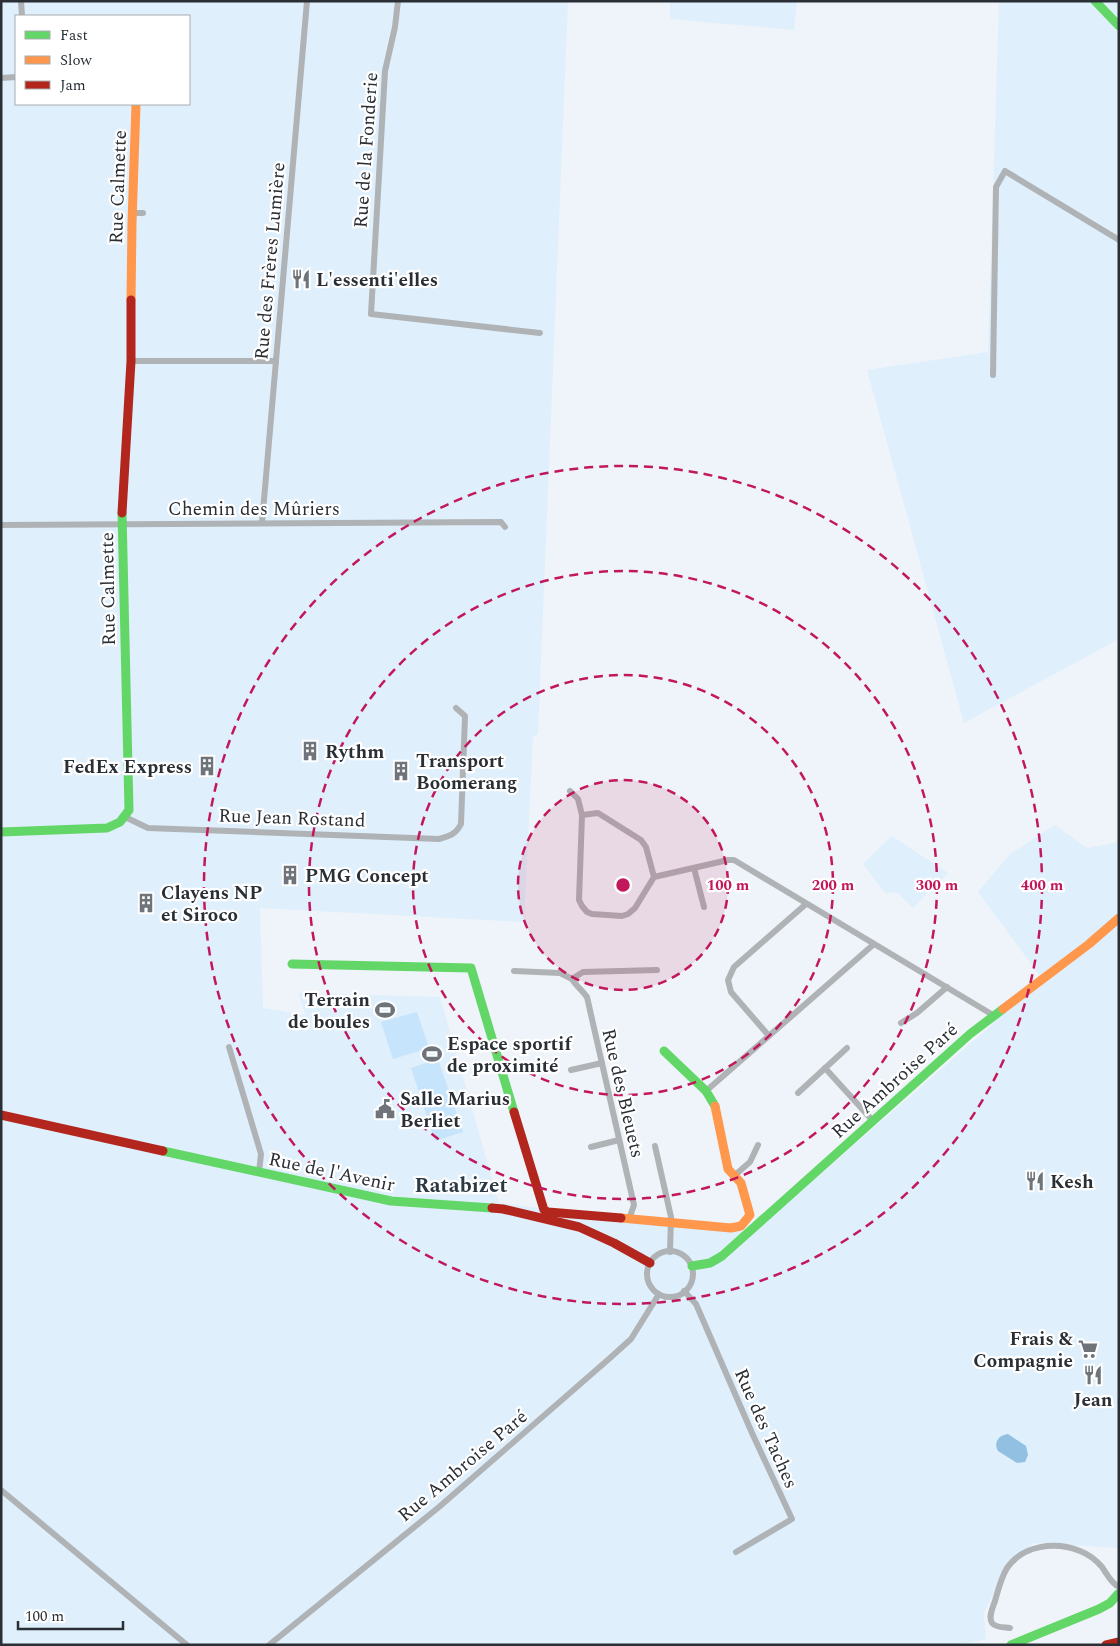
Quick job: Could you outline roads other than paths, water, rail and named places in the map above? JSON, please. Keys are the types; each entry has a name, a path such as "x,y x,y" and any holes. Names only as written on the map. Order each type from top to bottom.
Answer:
{"main road":[{"path":"1094,1 1119,26"},
{"name":"Rue Calmette","path":"125,817 129,810 129,801 121,524 132,361 132,212 136,105"},
{"path":"1,832 107,828 117,825 125,817"},
{"name":"Rue Ambroise Paré","path":"692,1266 710,1263 722,1256 993,1015 1089,944 1119,918"},
{"path":"292,964 471,968 544,1210 548,1212 731,1228 741,1226 750,1215 741,1182 728,1169 713,1101 706,1091 664,1051"},
{"name":"Rue de l'Avenir","path":"1,1115 391,1201 502,1209 579,1227 614,1243 650,1263"},
{"path":"1011,1645 1099,1610 1110,1603 1118,1590"},
{"path":"1107,1645 1119,1642"}],"street":[{"path":"22,1 22,15"},
{"name":"Rue des Frères Lumière","path":"262,523 307,1"},
{"name":"Rue de la Fonderie","path":"398,1 395,27 384,71 370,302 371,314 540,333"},
{"path":"1,78 15,77"},
{"path":"993,375 996,187 1005,171 1119,240"},
{"path":"132,212 143,213"},
{"path":"132,361 276,362"},
{"name":"Chemin des Mûriers","path":"1,525 501,522 505,527"},
{"name":"Rue Jean Rostand","path":"125,817 148,828 439,839 450,836 458,831 461,824 466,716 456,708"},
{"path":"570,791 578,799 582,815 579,900 587,912 622,916 628,914 635,908 654,877 734,860 993,1015"},
{"path":"582,815 598,813 641,840 646,847 654,877"},
{"path":"694,868 704,907"},
{"path":"769,1036 731,992 728,980 734,967 806,904"},
{"path":"706,1091 874,944"},
{"path":"514,971 560,972 572,979 583,972 658,970"},
{"name":"Rue des Bleuets","path":"572,979 587,997 634,1205 629,1219"},
{"path":"901,1023 917,1013 947,987"},
{"path":"229,1048 261,1154 259,1172"},
{"path":"798,1093 847,1048"},
{"path":"571,1070 602,1063"},
{"path":"825,1068 873,1121"},
{"path":"591,1147 619,1140"},
{"path":"735,1175 750,1162 758,1145"},
{"path":"655,1146 671,1217 670,1252"},
{"path":"670,1252 681,1254 688,1259 692,1266 694,1278 692,1284 684,1292 674,1296 659,1294 652,1289 647,1279 650,1263 658,1255 670,1252"},
{"name":"Rue des Taches","path":"684,1292 696,1304 792,1519 736,1552"},
{"name":"Rue Ambroise Paré","path":"269,1645 439,1507 610,1358 631,1339 659,1294"},
{"path":"1,1490 187,1645"},
{"path":"1010,1628 995,1626 990,1616 999,1585 1008,1567 1034,1548 1046,1545 1082,1551 1101,1566 1118,1590"}],"place":[{"name":"L'essenti'elles","path":"301,279"},
{"name":"Rythm","path":"310,751"},
{"name":"FedEx Express","path":"207,766"},
{"name":"Transport Boomerang","path":"401,771"},
{"name":"PMG Concept","path":"290,875"},
{"name":"Clayens NP et Siroco","path":"146,903"},
{"name":"Terrain de boules","path":"385,1010"},
{"name":"Espace sportif de proximité","path":"432,1054"},
{"name":"Salle Marius Berliet","path":"385,1109"},
{"name":"Kesh","path":"1035,1181"},
{"name":"Frais & Compagnie","path":"1088,1349"},
{"name":"Jean","path":"1093,1375"}],"district":[{"name":"Ratabizet","path":"461,1185"}]}
